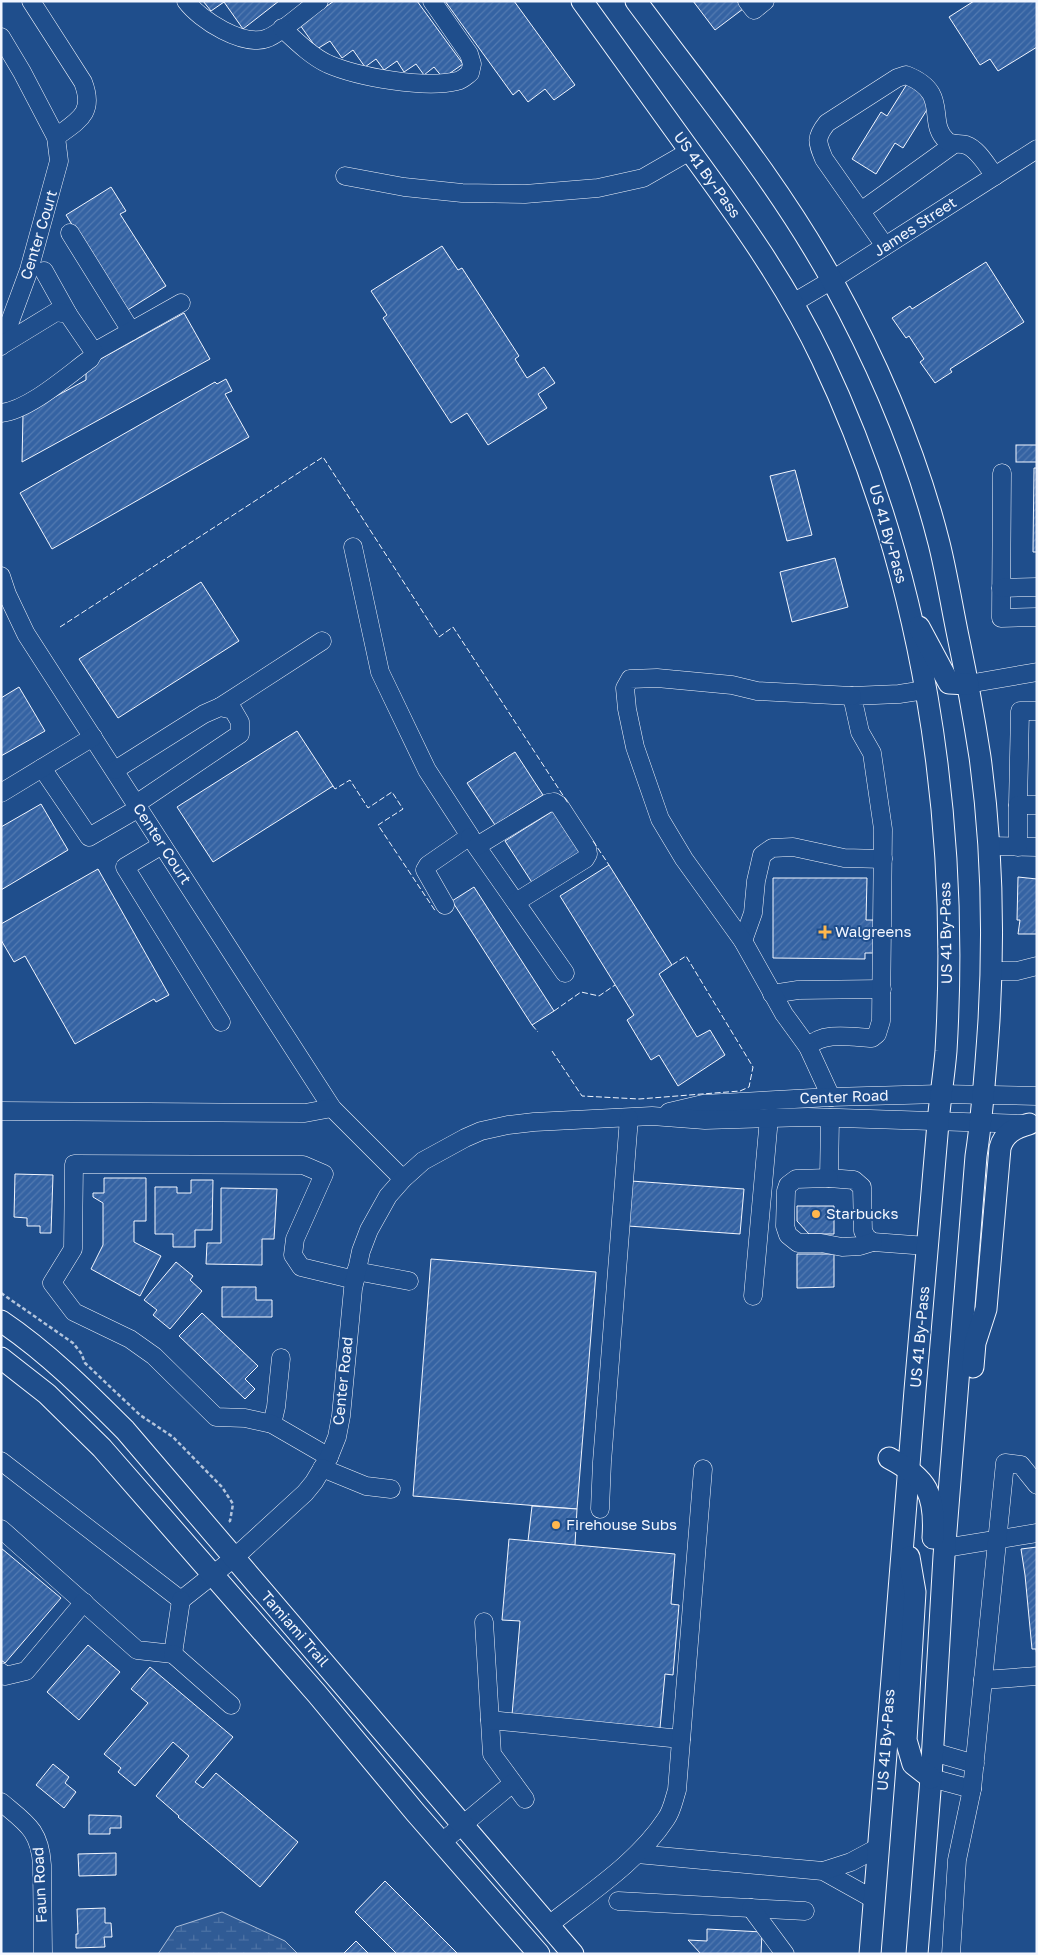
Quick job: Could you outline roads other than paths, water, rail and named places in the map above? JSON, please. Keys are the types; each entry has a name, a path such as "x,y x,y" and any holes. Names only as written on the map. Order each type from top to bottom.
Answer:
{"main road":[{"name":"US 41 By-Pass","path":"582,1 758,246 793,303 822,358 865,460 897,561 909,610 935,745 946,891 947,1016 945,1057 940,1094 890,1681 870,1954"},
{"path":"636,1 762,169 802,228 832,280 872,358 917,470 938,541 952,597 980,761 988,846 992,971 945,1548 932,1778 917,1954"},
{"path":"909,610 932,648 949,682 968,684"},
{"path":"945,1548 963,1473 975,1343 986,1309 1000,1148 1002,1141 1012,1130 1033,1124"},
{"name":"Tamiami Trail","path":"1,1321 40,1350 125,1430 574,1954"},
{"name":"Tamiami Trail","path":"1,1358 47,1394 102,1448 317,1694 415,1812 539,1954"},
{"path":"889,1458 909,1468 925,1486 932,1505 934,1523 924,1656 935,1716"},
{"path":"904,1532 915,1592 906,1740 914,1764 932,1778"}],"street":[{"path":"1,37 52,129 81,119 87,107 87,93 83,82 31,1"},
{"path":"186,1 190,7 211,23 236,36 256,41 275,33 319,1"},
{"path":"275,33 299,45 327,63 369,77 445,83 460,80 470,73 472,64 470,54 432,1"},
{"path":"747,1 754,10 765,1"},
{"path":"885,246 824,159 818,143 819,133 827,123 897,78 906,75 918,80 931,93 935,100 939,129 947,141 966,145 974,150 994,176"},
{"name":"Center Court","path":"1,345 29,270 53,190 59,160 52,129"},
{"path":"861,211 954,144"},
{"name":"James Street","path":"793,303 1037,150"},
{"path":"345,176 462,193 525,194 598,188 643,178 690,151"},
{"path":"70,233 131,331"},
{"path":"44,271 68,314 94,352"},
{"path":"1,413 9,412 27,404 90,360 94,352 181,303"},
{"path":"1,345 56,312 68,314"},
{"path":"1002,473 1001,618 1037,617"},
{"path":"353,547 380,672 427,770 565,973"},
{"name":"Center Court","path":"1,576 7,594 26,634 332,1108"},
{"path":"1001,588 1037,587"},
{"path":"114,770 204,714 220,708 322,641"},
{"path":"968,684 1037,672"},
{"path":"831,1097 808,1047 784,1014 743,942 684,859 660,819 635,747 627,709 625,688 630,679 657,678 732,685 757,691 852,696 899,694 925,690"},
{"path":"808,1047 813,1041 830,1036 872,1038 877,1034 881,1020 883,828 872,754 860,732 852,696"},
{"path":"42,768 89,837 240,734 240,722 233,710 220,708"},
{"path":"1018,847 1020,711 1037,711"},
{"path":"1,793 93,738"},
{"path":"445,905 425,870 428,865 548,803 554,802 559,805 587,848 588,854 585,858 516,902"},
{"path":"1018,805 1037,805"},
{"path":"162,844 124,867 221,1022"},
{"path":"988,846 1037,847"},
{"path":"743,942 753,913 756,881 762,855 772,848 793,847 844,858 883,858"},
{"path":"992,971 1017,971 1037,966"},
{"path":"772,994 798,990 882,989"},
{"name":"Center Road","path":"181,1600 234,1558 305,1493 326,1463 341,1416 355,1276 369,1230 388,1196 403,1178 423,1161 481,1131 508,1125 652,1116 703,1104 831,1097 940,1094 1037,1096"},
{"path":"1,1111 305,1113 332,1108 403,1178"},
{"name":"Center Road","path":"652,1116 705,1120 830,1118 1033,1124"},
{"path":"600,1509 629,1118"},
{"path":"753,1296 769,1118"},
{"path":"829,1178 830,1118"},
{"path":"391,1489 366,1486 326,1463 272,1424 244,1418 216,1417 154,1356 130,1338 74,1312 52,1283 73,1250 74,1164 303,1165 324,1174 295,1238 293,1255 301,1267 355,1276 409,1281"},
{"path":"873,1242 865,1236 863,1231 863,1191 860,1184 854,1180 796,1178 788,1185 786,1191 785,1226 788,1236 798,1243 821,1243 842,1247 860,1246 873,1242 927,1246"},
{"path":"272,1424 276,1408 281,1358"},
{"path":"1,1461 181,1600 173,1654"},
{"path":"950,1954 957,1860 972,1789 975,1764 1005,1463 1021,1465 1037,1485"},
{"path":"549,1925 637,1854 667,1818 677,1790 703,1469"},
{"path":"1,1529 137,1650 173,1654 231,1705"},
{"path":"945,1548 1037,1533"},
{"path":"1,1672 5,1676 26,1671 84,1602"},
{"path":"484,1622 492,1754 525,1799"},
{"path":"983,1680 1037,1676"},
{"path":"490,1720 681,1739"},
{"path":"933,1752 975,1764"},
{"path":"932,1778 972,1789"},
{"path":"442,1842 513,1783"},
{"name":"Faun Road","path":"1,1802 31,1827 38,1838 42,1865 43,1954"},
{"path":"637,1854 823,1871 851,1862 879,1848"},
{"path":"823,1871 874,1900"},
{"path":"618,1901 805,1911"},
{"path":"751,1908 784,1954"}],"place":[{"name":"Walgreens","path":"825,932"},
{"name":"Starbucks","path":"816,1214"},
{"name":"Firehouse Subs","path":"556,1525"}]}
